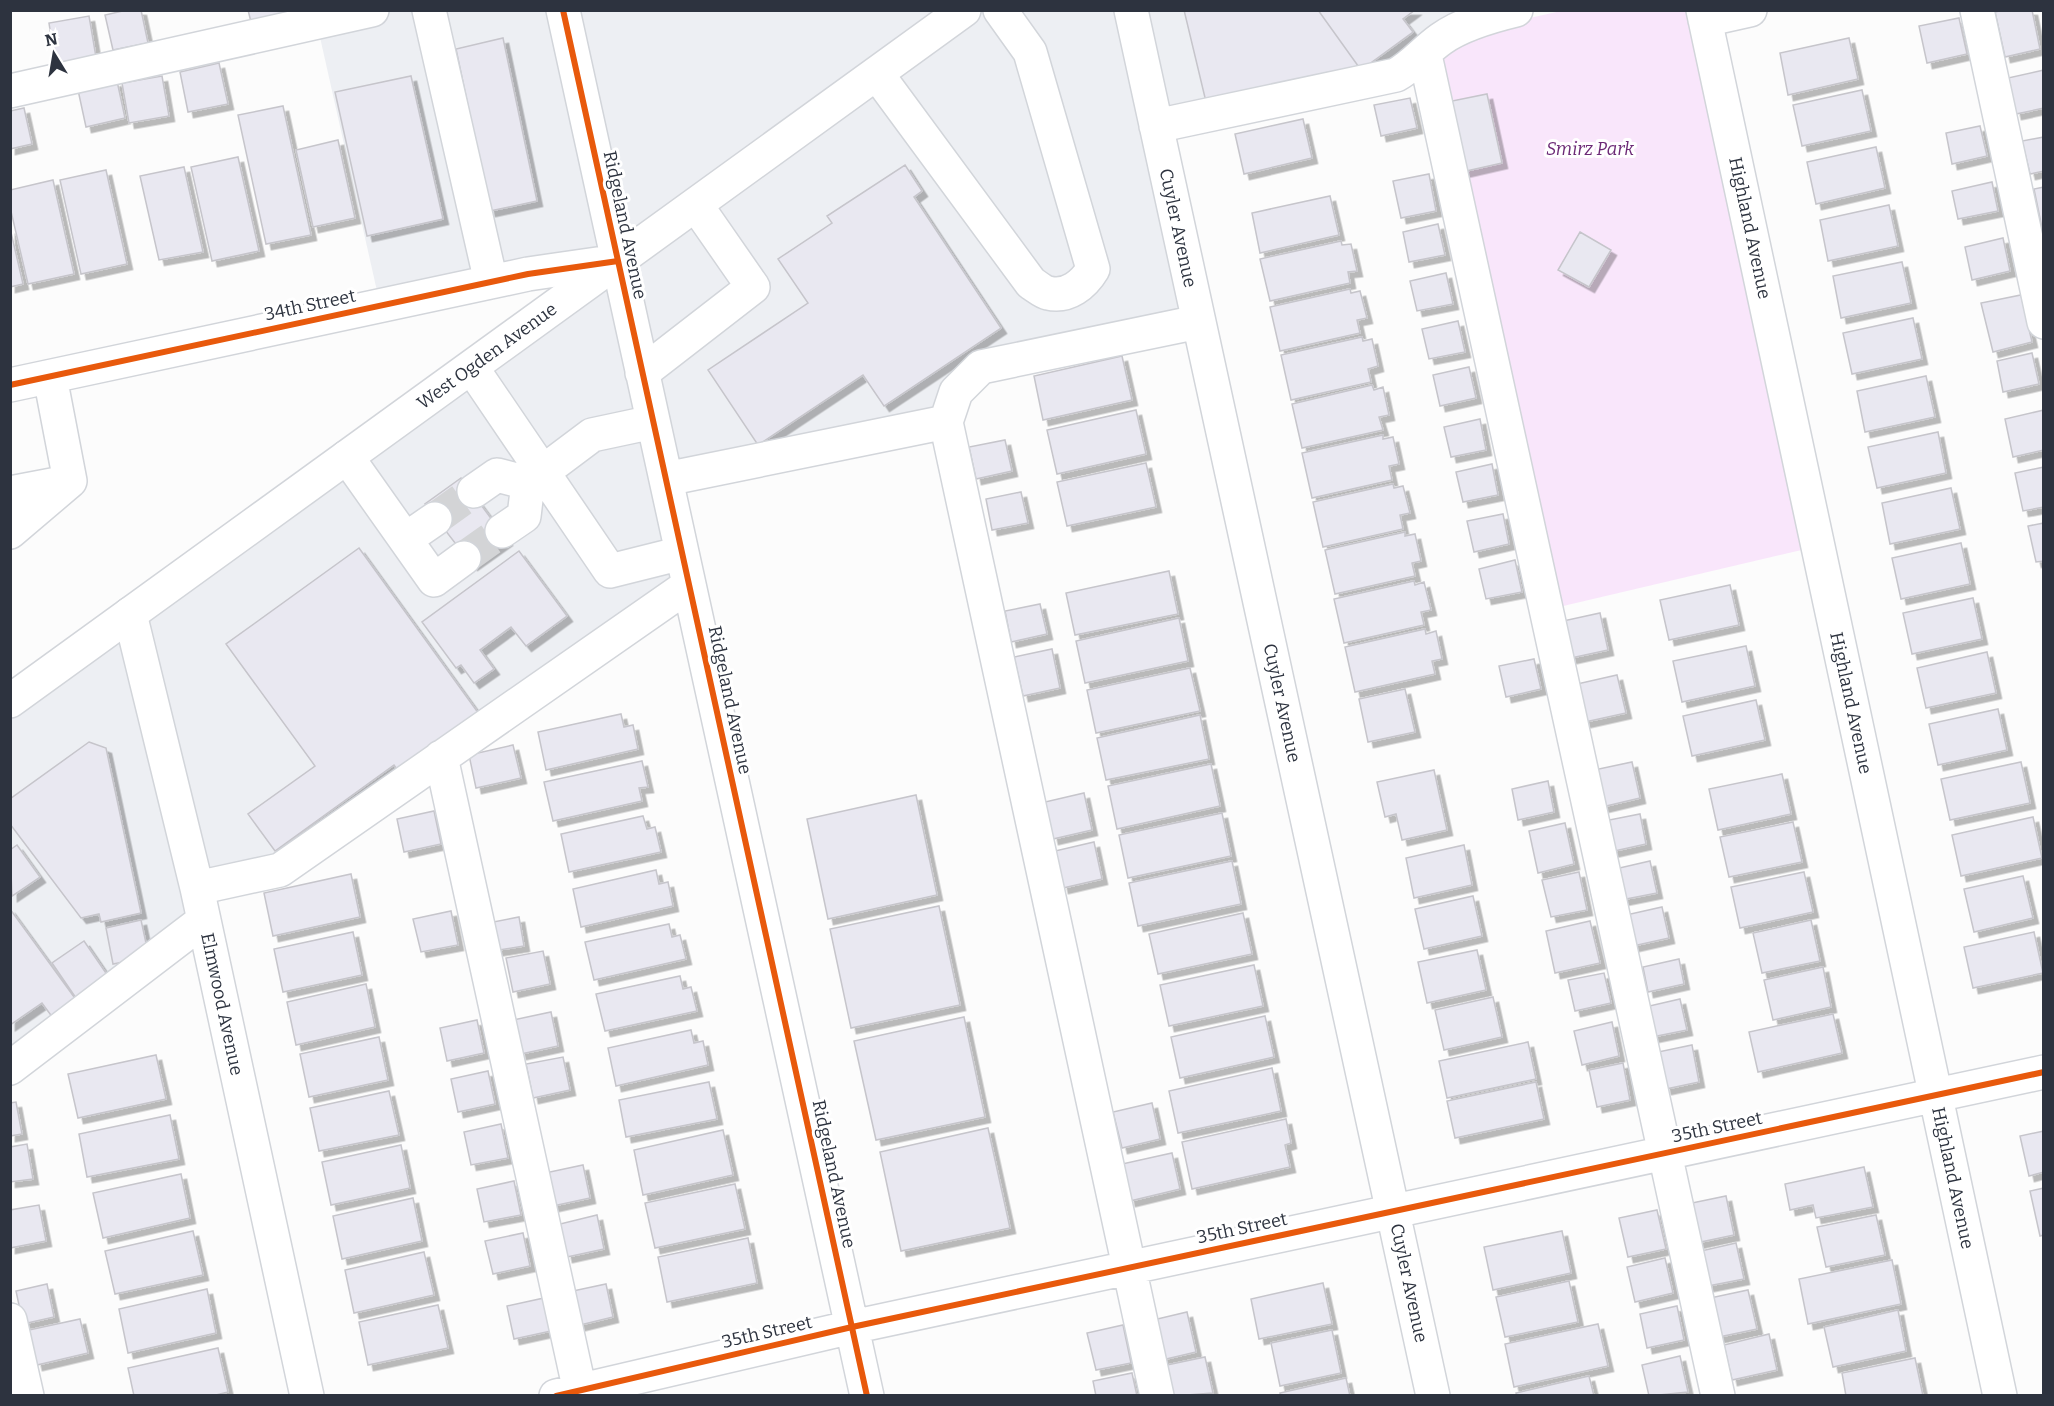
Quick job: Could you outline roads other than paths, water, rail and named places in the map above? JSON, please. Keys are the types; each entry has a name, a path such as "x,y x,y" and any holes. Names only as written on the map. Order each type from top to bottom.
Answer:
{"street":[{"path":"10,91 372,10"},
{"path":"429,10 491,282"},
{"name":"Ridgeland Avenue","path":"563,10 867,1395"},
{"name":"West Ogden Avenue","path":"10,701 964,10"},
{"path":"877,74 1031,283 1048,293 1067,291 1084,284 1093,269 1030,52 1000,10"},
{"name":"Cuyler Avenue","path":"1131,10 1433,1395"},
{"path":"1704,15 1750,10"},
{"path":"1977,10 2043,322"},
{"path":"1156,126 1396,75 1425,56 1440,40 1458,30 1513,11"},
{"name":"Highland Avenue","path":"1704,15 2000,1395"},
{"path":"1425,56 1718,1395"},
{"path":"642,373 753,287 696,205"},
{"name":"34th Street","path":"10,385 491,282 618,261"},
{"path":"1157,1395 946,422 956,392 981,367 1198,322"},
{"path":"472,368 535,478 610,571 682,554"},
{"path":"50,377 70,482"},
{"path":"502,531 524,516 535,478 592,435 653,422"},
{"path":"666,479 946,422"},
{"path":"347,457 434,580 464,558"},
{"path":"474,491 497,475 535,478"},
{"path":"10,493 70,482"},
{"path":"10,532 70,482"},
{"path":"405,539 435,519"},
{"path":"197,888 280,870 689,585"},
{"name":"Elmwood Avenue","path":"130,614 197,888 307,1395"},
{"path":"441,757 572,1394"},
{"path":"10,1068 204,920"},
{"name":"35th Street","path":"572,1394 852,1327 2043,1072"},
{"path":"10,1320 27,1395"}],"tunnel":[{"path":"435,519 474,491"},
{"path":"464,558 502,531"}],"park label":[{"name":"Smirz Park","path":"1590,149"}]}
